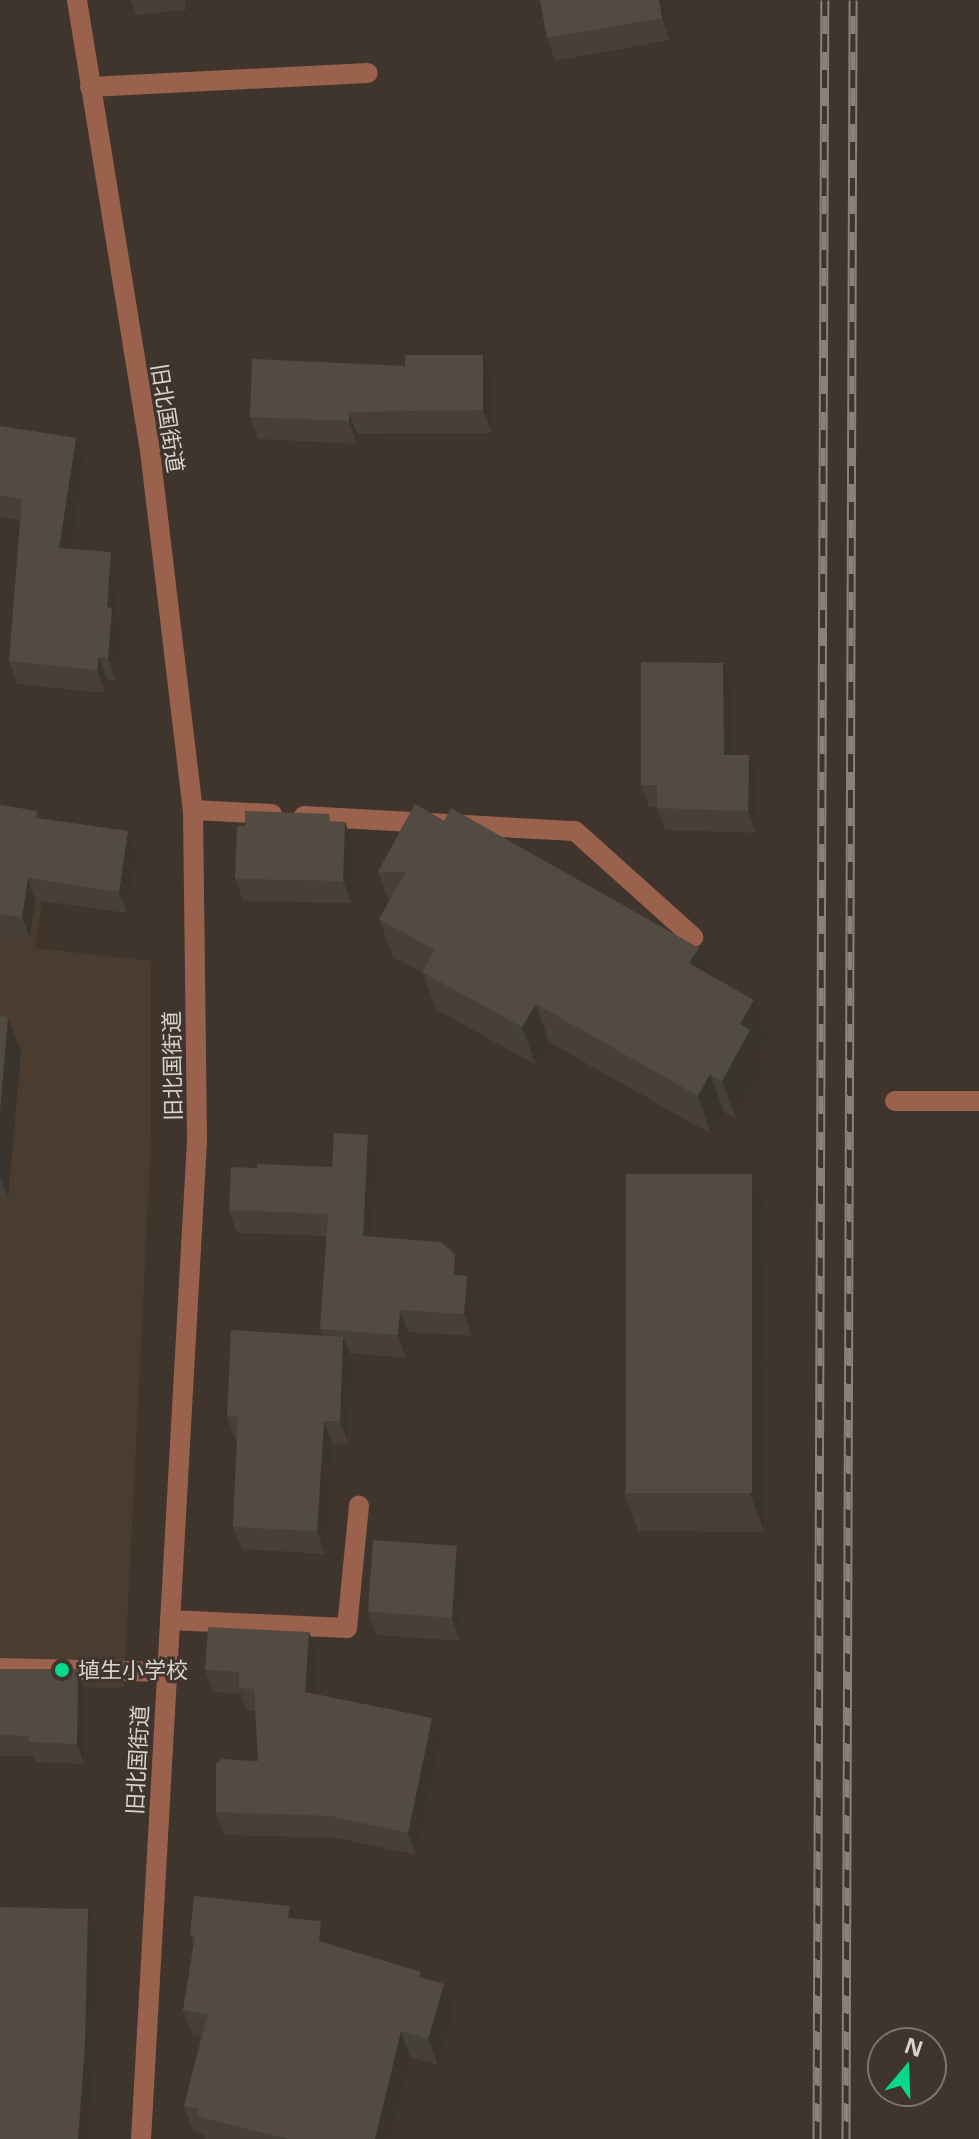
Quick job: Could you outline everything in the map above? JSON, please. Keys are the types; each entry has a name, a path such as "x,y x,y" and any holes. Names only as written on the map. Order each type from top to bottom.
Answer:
{"street":[{"name":"旧北国街道","path":"77,0 150,451 193,810 197,1141 141,2139"},
{"path":"90,87 368,73"},
{"path":"193,810 575,831 693,937"},
{"path":"895,1101 979,1101"},
{"path":"170,1620 347,1628 359,1506"},
{"path":"0,1668 166,1672"}],"shaded area":[{"path":"0,818 52,828 35,948 151,961 151,1141 124,1688 0,1685"}],"building":[{"path":"540,0 659,0 662,18 547,38"},
{"path":"405,355 483,355 483,410 349,412 349,421 250,417 252,359 405,366"},
{"path":"0,426 76,438 59,548 111,552 107,607 112,608 108,658 99,657 97,670 9,661 22,499 0,495"},
{"path":"641,662 723,663 724,755 749,755 748,811 657,808 657,785 641,785"},
{"path":"415,804 444,821 451,808 699,948 689,963 754,1000 740,1024 750,1030 722,1081 710,1074 698,1096 536,1004 522,1027 422,972 435,950 379,919 406,872 378,872"},
{"path":"0,805 37,811 35,818 128,831 119,892 28,878 22,917 0,914"},
{"path":"245,811 329,814 330,821 345,822 343,881 235,879 237,826 245,826"},
{"path":"0,1016 8,1017 0,1111"},
{"path":"334,1133 368,1135 363,1236 441,1242 455,1254 454,1275 467,1276 464,1314 400,1310 398,1335 320,1329 328,1214 229,1210 231,1167 257,1168 257,1164 332,1167"},
{"path":"626,1174 752,1174 752,1493 626,1493"},
{"path":"231,1330 343,1337 340,1421 324,1421 317,1531 233,1527 238,1417 227,1416"},
{"path":"373,1540 457,1546 452,1618 368,1612"},
{"path":"208,1627 309,1632 305,1692 432,1718 408,1833 330,1816 216,1812 216,1763 222,1759 258,1761 254,1689 239,1688 239,1672 205,1670"},
{"path":"0,1669 78,1669 77,1744 28,1742 29,1736 0,1735"},
{"path":"194,1896 290,1906 288,1918 321,1921 319,1941 421,1972 419,1977 444,1984 428,2039 401,2031 375,2139 288,2139 197,2116 199,2109 184,2106 208,2014 183,2010 195,1935 190,1935"},
{"path":"0,1907 88,1909 85,2046 78,2139 0,2139"}],"railway":[{"path":"817,2139 825,0"},
{"path":"846,2139 853,0"}],"place":[{"name":"埴生小学校","path":"62,1670"}]}
